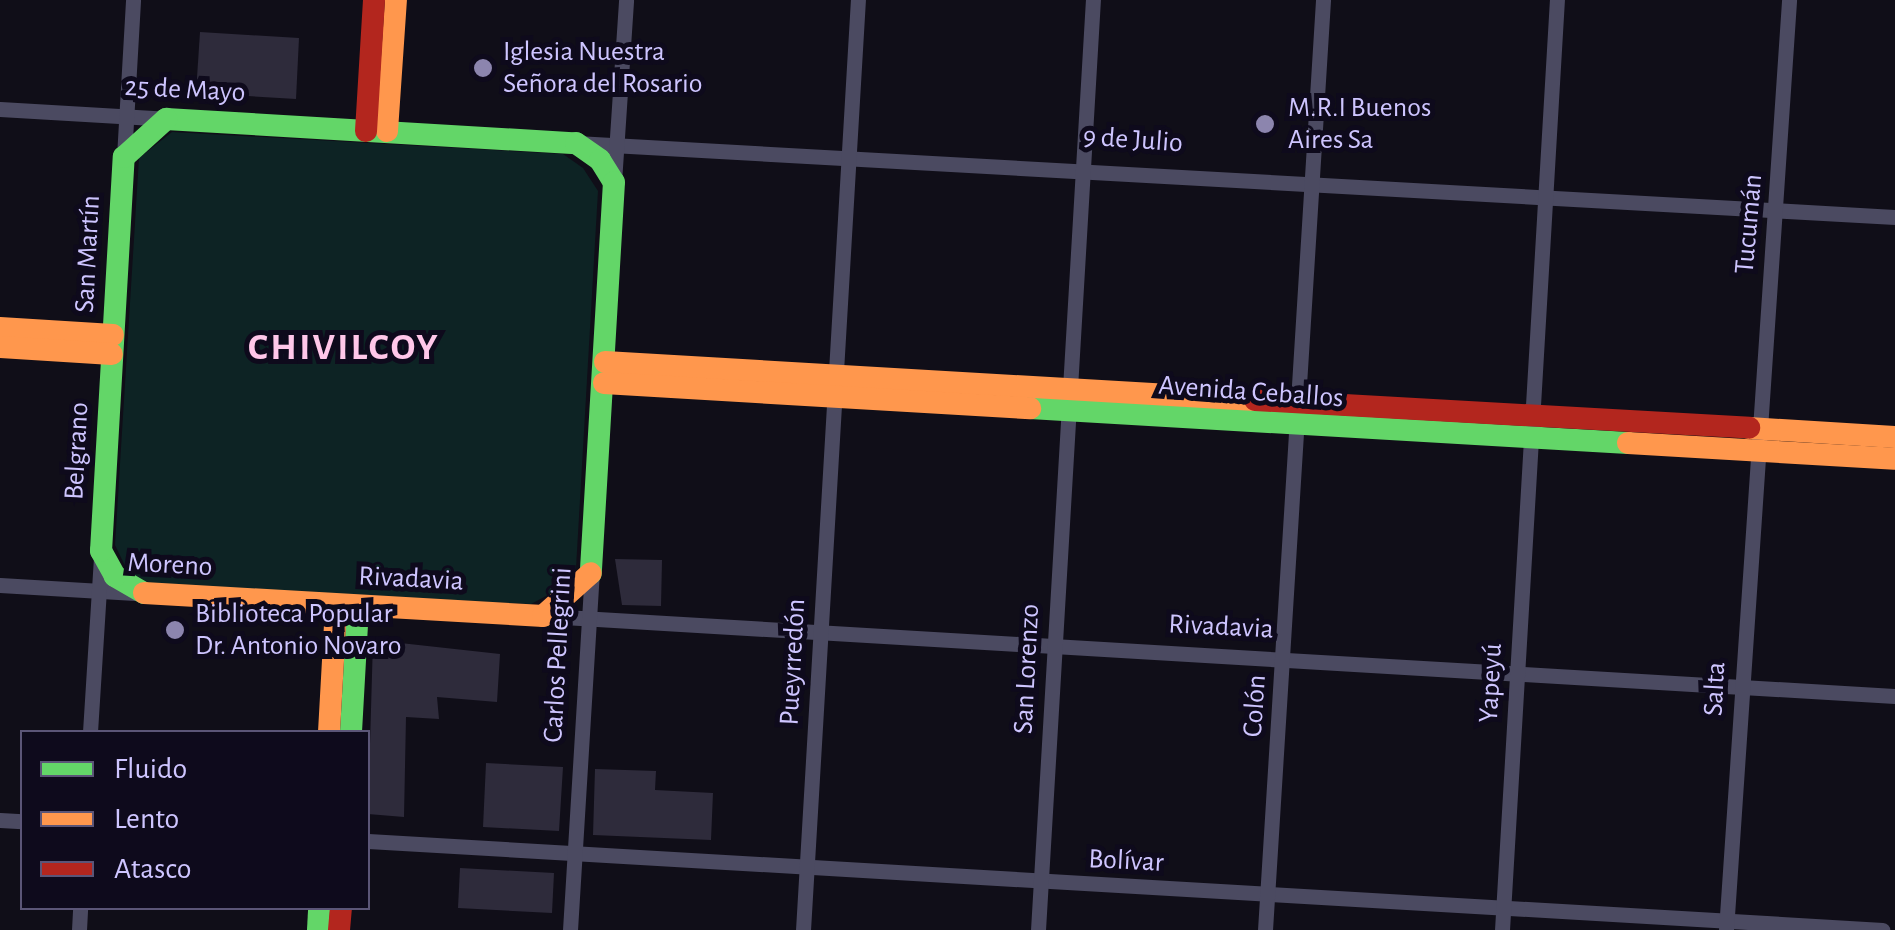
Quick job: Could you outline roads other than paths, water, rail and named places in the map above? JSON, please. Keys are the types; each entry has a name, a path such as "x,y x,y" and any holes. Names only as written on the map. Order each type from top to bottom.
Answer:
{"main road":[{"path":"374,0 377,131"},
{"path":"377,131 396,0"},
{"path":"124,157 166,119"},
{"name":"25 de Mayo","path":"166,119 377,131"},
{"name":"9 de Julio","path":"377,131 576,142"},
{"path":"576,142 614,182"},
{"name":"San Martín","path":"113,344 124,157"},
{"name":"Carlos Pellegrini","path":"592,570 614,182"},
{"path":"0,328 113,344"},
{"path":"0,347 113,344"},
{"name":"Belgrano","path":"101,550 113,344"},
{"name":"Avenida Ceballos","path":"604,373 1754,440 1895,438"},
{"name":"Avenida Ceballos","path":"1754,440 1895,459"},
{"path":"101,550 139,593"},
{"path":"543,616 572,598 592,570"},
{"name":"Moreno","path":"139,593 347,605"},
{"path":"329,730 347,605"},
{"path":"347,605 351,730"},
{"name":"Rivadavia","path":"347,605 543,616"}],"street":[{"name":"San Martín","path":"124,157 133,0"},
{"path":"614,182 626,0"},
{"name":"Pueyrredón","path":"802,930 858,0"},
{"name":"San Lorenzo","path":"1038,930 1092,0"},
{"name":"Colón","path":"1266,930 1323,0"},
{"name":"Yapeyú","path":"1502,930 1556,0"},
{"name":"Tucumán","path":"1754,440 1776,210 1789,0"},
{"name":"25 de Mayo","path":"0,109 166,119"},
{"name":"9 de Julio","path":"576,142 1084,166 1312,184 1895,216"},
{"name":"Salta","path":"1726,925 1754,440"},
{"name":"Belgrano","path":"90,730 101,550"},
{"name":"Carlos Pellegrini","path":"570,930 592,570"},
{"name":"Moreno","path":"0,585 139,593"},
{"name":"Rivadavia","path":"543,616 1895,696"},
{"name":"Bolívar","path":"370,841 1268,893 1726,925 1882,930"}],"place":[{"name":"Iglesia Nuestra Señora del Rosario","path":"483,68"},
{"name":"M.R.I Buenos Aires Sa","path":"1265,124"},
{"name":"Biblioteca Popular Dr. Antonio Novaro","path":"175,630"}],"district":[{"name":"CHIVILCOY","path":"344,349"}]}
